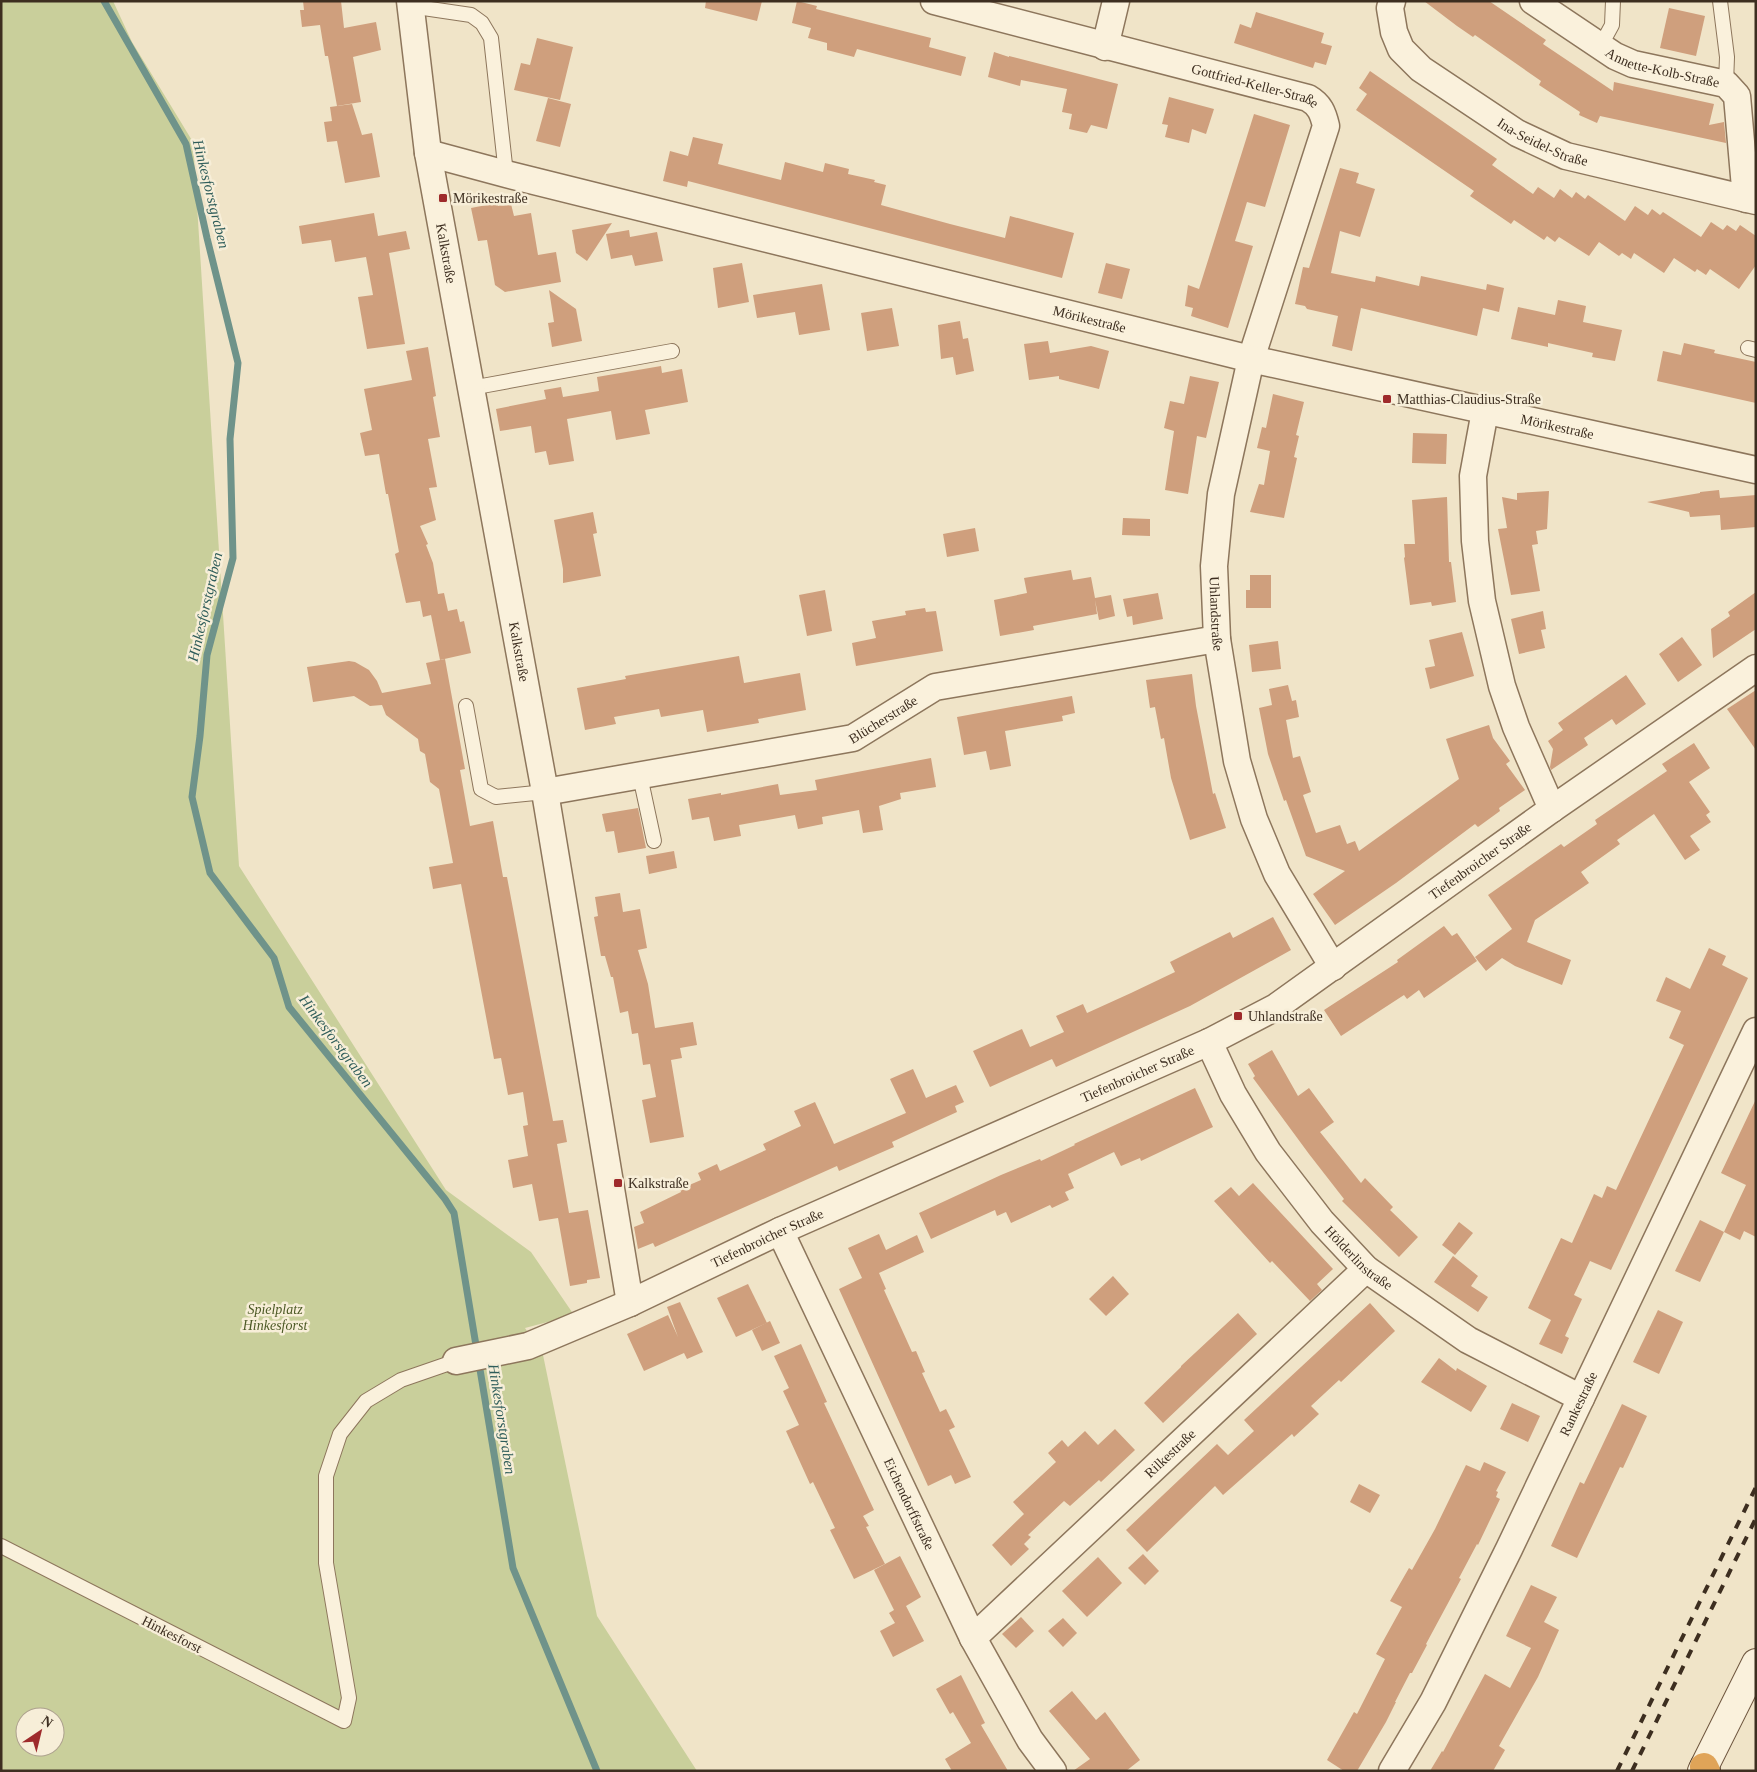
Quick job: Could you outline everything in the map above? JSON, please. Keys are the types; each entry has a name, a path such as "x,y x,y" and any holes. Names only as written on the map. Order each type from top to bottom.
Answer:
{"main road":[{"path":"1704,1769 1756,1663"}],"street":[{"name":"Gottfried-Keller-Straße","path":"934,1 1308,98 1316,103 1322,113 1326,126 1251,359"},
{"path":"1106,47 1116,1"},
{"name":"Ina-Seidel-Straße","path":"1392,1 1390,8 1394,32 1401,49 1421,69 1517,133 1566,156 1751,200"},
{"name":"Annette-Kolb-Straße","path":"1532,1 1600,47 1633,64 1726,84 1736,96 1751,200"},
{"name":"Kalkstraße","path":"410,3 428,153 545,792 630,1303"},
{"name":"Mörikestraße","path":"428,153 1251,359 1756,470"},
{"name":"Uhlandstraße","path":"1251,359 1221,494 1214,566 1217,639 1237,761 1254,818 1277,874 1333,968"},
{"path":"1485,411 1473,476 1475,541 1482,601 1502,686 1516,727 1552,810"},
{"name":"Blücherstraße","path":"545,792 853,738 935,687 1217,639"},
{"name":"Tiefenbroicher Straße","path":"456,1362 528,1346 630,1303 780,1231 1209,1042 1276,1007 1552,810 1756,668"},
{"name":"Rankestraße","path":"1392,1771 1433,1702 1509,1550 1756,1031"},
{"name":"Hölderlinstraße","path":"1209,1042 1233,1094 1268,1152 1322,1222 1366,1269 1468,1340 1581,1398"},
{"name":"Eichendorffstraße","path":"780,1231 973,1638 1030,1740 1053,1771"},
{"name":"Rilkestraße","path":"973,1638 1366,1269"}],"lane":[{"name":"Annette-Kolb-Straße","path":"1600,47 1612,25 1612,1"},
{"name":"Annette-Kolb-Straße","path":"1720,1 1728,57 1726,84"},
{"path":"410,3 471,15 482,23 491,38 506,174"},
{"path":"471,388 672,351"},
{"path":"466,706 481,789 496,797 545,792"},
{"path":"640,776 654,841"},
{"name":"Hinkesforst","path":"1,1546 344,1721 349,1698 326,1563 326,1476 340,1434 366,1401 401,1380 456,1362"}],"green space":[{"name":"Spielplatz Hinkesforst","path":"1,1 113,1 132,42 193,142 239,866 446,1190 531,1252 574,1315 525,1328 543,1355 597,1616 697,1771 1,1771"}],"building":[{"path":"303,1 341,1 344,28 376,22 381,50 353,57 361,102 337,106 320,25 302,27 300,10 304,10"},
{"path":"706,1 762,1 757,21 705,8"},
{"path":"797,1 817,6 816,9 931,38 929,47 966,57 961,76 857,49 854,57 827,50 827,43 808,38 811,28 792,23"},
{"path":"1424,1 1489,1 1546,40 1543,44 1613,91 1614,82 1714,104 1709,125 1724,122 1726,143 1600,116 1597,123 1579,115 1580,112 1539,85 1541,81 1475,35 1473,37"},
{"path":"1669,8 1705,16 1696,56 1660,48"},
{"path":"1256,12 1324,33 1321,43 1332,46 1326,65 1315,62 1313,68 1234,43 1240,24 1251,28"},
{"path":"537,38 573,47 560,100 514,90 521,63 530,65"},
{"path":"994,52 1118,84 1107,129 1091,125 1087,133 1069,129 1072,114 1062,112 1067,89 1021,80 1020,86 988,77"},
{"path":"1370,71 1497,159 1492,165 1533,194 1538,187 1554,198 1560,189 1572,198 1576,192 1585,199 1588,195 1625,221 1635,206 1648,215 1652,209 1660,215 1663,212 1701,237 1711,222 1723,230 1727,225 1736,231 1740,225 1756,236 1756,265 1739,289 1710,269 1706,275 1697,269 1695,272 1674,258 1664,273 1634,253 1631,259 1622,253 1619,256 1599,242 1589,256 1559,237 1555,242 1547,236 1544,240 1514,220 1511,224 1470,196 1474,191 1356,110 1367,94 1359,88"},
{"path":"1169,97 1214,109 1206,134 1192,129 1189,143 1165,137 1168,125 1162,124"},
{"path":"548,98 571,104 560,147 536,141"},
{"path":"352,104 362,135 372,133 380,177 345,183 337,141 327,142 324,122 332,121 330,107"},
{"path":"1254,114 1290,125 1265,207 1247,202 1235,241 1253,246 1228,328 1191,316 1193,308 1185,306 1188,285 1199,289"},
{"path":"693,137 723,144 718,164 781,180 785,162 823,172 825,163 849,169 848,174 875,180 874,182 886,185 881,205 1005,238 1010,216 1074,233 1062,278 688,181 687,187 663,181 670,151 688,156"},
{"path":"1340,168 1359,173 1356,183 1375,189 1360,237 1340,231 1331,273 1375,282 1376,276 1419,286 1421,276 1486,290 1487,284 1504,288 1499,312 1483,308 1477,336 1361,308 1352,351 1332,346 1338,316 1307,309 1305,306 1295,304 1303,267 1309,268"},
{"path":"497,203 498,206 511,204 514,216 531,213 538,255 556,252 561,282 505,292 495,285 487,240 478,241 471,208"},
{"path":"374,213 378,236 406,231 410,249 389,253 405,344 367,349 358,297 373,295 366,257 335,262 331,240 302,244 299,226"},
{"path":"612,223 587,261 576,253 572,230"},
{"path":"629,230 630,237 657,232 663,261 635,266 632,255 611,259 606,234"},
{"path":"742,263 749,302 718,308 713,268"},
{"path":"1106,263 1130,269 1122,299 1098,293"},
{"path":"822,284 830,330 799,335 795,312 757,318 753,295"},
{"path":"549,290 576,309 582,341 552,347 548,323 554,322"},
{"path":"1558,300 1586,306 1583,322 1622,330 1615,361 1592,357 1593,353 1548,343 1548,347 1511,339 1518,307 1555,315"},
{"path":"892,308 899,346 867,351 861,313"},
{"path":"960,321 963,339 968,338 974,371 956,375 953,357 941,359 938,325"},
{"path":"1048,341 1050,353 1091,346 1109,351 1099,389 1059,379 1059,376 1029,380 1024,344"},
{"path":"1684,343 1715,350 1714,353 1756,362 1756,403 1657,381 1663,351 1681,355"},
{"path":"428,347 436,396 433,397 440,437 428,439 437,487 429,488 436,520 420,526 428,544 426,545 433,563 438,594 444,593 448,611 457,609 460,622 464,621 471,653 440,660 431,615 423,617 420,601 406,603 395,554 399,552 379,454 365,456 360,433 372,430 364,389 412,380 406,351"},
{"path":"661,366 662,373 682,369 688,402 645,410 650,434 616,440 611,411 567,419 574,461 549,465 546,451 535,453 531,426 500,431 496,409 546,399 544,390 561,387 563,397 599,391 597,377"},
{"path":"1190,376 1219,382 1206,438 1197,436 1188,494 1165,490 1174,431 1164,428 1170,401 1184,404"},
{"path":"1273,394 1304,402 1296,435 1299,436 1294,457 1297,458 1284,518 1250,512 1259,484 1264,485 1270,451 1257,448 1262,427 1266,428"},
{"path":"1413,433 1447,434 1446,464 1412,463"},
{"path":"1719,490 1720,498 1756,495 1756,527 1721,530 1720,515 1690,517 1689,512 1647,502 1700,492"},
{"path":"1549,491 1547,529 1536,531 1538,544 1532,545 1540,591 1511,595 1498,529 1507,528 1502,497 1517,500 1517,493"},
{"path":"1447,497 1449,562 1451,562 1456,602 1432,606 1431,602 1410,605 1404,544 1415,544 1412,500"},
{"path":"593,512 597,533 593,534 601,576 563,583 563,569 554,520"},
{"path":"1123,518 1150,519 1150,536 1122,535"},
{"path":"975,528 979,551 947,557 943,534"},
{"path":"1071,570 1073,580 1091,577 1095,598 1111,595 1115,616 1099,620 1095,600 1097,614 1033,626 1034,630 1000,636 994,600 1027,593 1024,578"},
{"path":"1250,575 1271,575 1271,608 1246,608 1246,590 1250,590"},
{"path":"825,590 832,631 807,636 799,595"},
{"path":"1756,592 1756,629 1713,658 1711,629 1730,616 1728,612"},
{"path":"1158,593 1163,619 1133,625 1132,616 1127,617 1123,599"},
{"path":"925,608 926,612 936,611 943,651 856,666 852,643 876,638 872,621 906,615 905,611"},
{"path":"1543,611 1546,629 1541,630 1545,648 1519,654 1511,619"},
{"path":"1462,632 1474,676 1430,689 1425,668 1435,666 1429,640"},
{"path":"1682,637 1702,665 1678,682 1659,654"},
{"path":"1278,641 1281,669 1252,672 1249,645"},
{"path":"739,656 744,683 800,673 806,710 758,719 759,723 707,732 703,710 661,717 659,709 614,717 616,724 585,730 577,688 626,679 625,676"},
{"path":"445,659 465,769 460,770 470,826 493,821 503,877 507,877 553,1121 563,1120 567,1142 557,1144 569,1213 588,1210 600,1278 587,1280 587,1283 570,1286 558,1218 539,1221 532,1184 513,1188 508,1160 528,1156 523,1126 528,1125 523,1092 508,1095 501,1058 494,1059 461,884 433,889 429,867 453,863 439,789 430,782 425,754 420,751 418,739 386,715 382,705 370,706 354,696 313,702 307,667 349,661 355,662 369,670 377,681 382,693 431,684 426,663"},
{"path":"1192,674 1196,706 1213,794 1215,793 1226,828 1190,840 1171,778 1164,738 1161,739 1155,707 1150,708 1146,680"},
{"path":"1626,675 1646,704 1616,725 1612,719 1584,738 1588,745 1551,770 1553,749 1548,741 1563,730 1558,723"},
{"path":"1288,685 1292,701 1296,700 1299,717 1286,720 1293,758 1300,756 1311,792 1303,795 1316,833 1340,825 1347,844 1355,841 1359,851 1459,779 1446,739 1489,725 1493,738 1510,761 1506,764 1525,790 1499,808 1500,811 1478,827 1475,824 1396,883 1335,925 1313,894 1345,871 1306,856 1268,754 1259,708 1272,705 1269,689"},
{"path":"1756,690 1756,750 1727,709"},
{"path":"1072,696 1075,713 1062,716 1063,721 1005,731 1011,766 990,770 986,751 964,755 957,717"},
{"path":"1694,743 1710,768 1689,782 1710,812 1706,815 1711,822 1690,836 1700,850 1685,860 1654,814 1617,840 1620,844 1581,872 1589,883 1535,920 1527,942 1571,960 1562,985 1515,966 1502,958 1486,971 1475,957 1512,929 1488,895 1561,844 1564,847 1597,824 1595,820 1667,771 1662,764"},
{"path":"931,758 936,787 900,793 901,799 879,806 883,830 863,833 859,810 822,817 823,824 798,829 795,815 739,825 741,836 714,841 709,817 692,820 688,799 778,784 780,795 817,790 815,780"},
{"path":"638,808 646,848 618,853 614,831 606,832 602,814"},
{"path":"674,851 677,868 649,874 646,856"},
{"path":"620,893 623,912 640,909 647,948 638,950 648,984 655,1028 693,1022 697,1045 680,1048 682,1058 671,1060 684,1137 650,1143 642,1100 656,1097 650,1064 643,1065 638,1033 632,1034 628,1011 620,1013 613,977 611,977 605,956 601,956 594,917 598,916 595,897"},
{"path":"1273,917 1291,950 1190,1006 1056,1067 1052,1059 990,1087 973,1051 1022,1029 1030,1047 1064,1032 1056,1016 1083,1004 1087,1013 1131,993 1175,972 1170,962 1230,932 1233,938"},
{"path":"1444,926 1452,936 1457,933 1477,961 1424,998 1419,990 1407,999 1404,995 1341,1036 1324,1010 1398,962 1397,960"},
{"path":"1709,948 1726,956 1722,965 1748,978 1611,1270 1590,1261 1574,1295 1582,1299 1565,1336 1569,1338 1562,1354 1539,1344 1551,1320 1528,1308 1561,1238 1572,1243 1594,1194 1602,1198 1607,1186 1616,1190 1684,1045 1669,1038 1681,1011 1656,1001 1666,977 1690,989"},
{"path":"1272,1050 1298,1096 1309,1088 1334,1122 1320,1132 1361,1183 1365,1178 1393,1207 1390,1210 1418,1237 1399,1257 1342,1201 1344,1199 1253,1078 1255,1076 1248,1064"},
{"path":"913,1069 926,1098 956,1085 964,1102 955,1106 957,1112 892,1142 894,1147 839,1171 837,1166 655,1247 653,1243 638,1249 634,1227 644,1223 640,1212 681,1192 680,1189 701,1180 698,1173 717,1164 720,1171 766,1150 763,1144 801,1126 794,1111 815,1102 834,1144 906,1113 890,1079"},
{"path":"1195,1088 1213,1127 1141,1161 1140,1158 1121,1166 1114,1152 1068,1174 1074,1188 1065,1192 1069,1200 1052,1208 1050,1205 1011,1223 1006,1212 997,1216 995,1210 931,1239 919,1213 1001,1175 1040,1159 1041,1161"},
{"path":"1756,1099 1756,1237 1744,1231 1740,1240 1724,1232 1746,1185 1721,1173"},
{"path":"1253,1183 1333,1269 1317,1284 1322,1290 1310,1301 1272,1261 1270,1263 1214,1201 1231,1187 1239,1196"},
{"path":"1700,1220 1724,1232 1700,1282 1675,1271"},
{"path":"1459,1222 1473,1233 1455,1255 1442,1245"},
{"path":"879,1234 886,1250 917,1235 924,1252 879,1273 886,1289 884,1290 912,1352 916,1351 925,1372 922,1373 940,1412 946,1409 955,1427 949,1430 971,1477 955,1484 951,1475 928,1486 839,1289 862,1278 848,1248"},
{"path":"1453,1256 1478,1276 1471,1286 1488,1297 1478,1312 1434,1282"},
{"path":"1113,1276 1129,1294 1106,1316 1089,1299"},
{"path":"748,1284 767,1323 736,1337 717,1298"},
{"path":"680,1302 703,1352 687,1359 684,1353 644,1371 627,1334 668,1315 678,1337 667,1307"},
{"path":"1370,1303 1395,1331 1341,1382 1339,1380 1311,1406 1319,1414 1294,1437 1292,1434 1223,1495 1215,1486 1147,1552 1126,1530 1217,1444 1228,1455 1254,1431 1244,1420"},
{"path":"1658,1310 1683,1322 1659,1374 1633,1362"},
{"path":"1238,1313 1257,1334 1163,1423 1144,1403"},
{"path":"770,1321 780,1343 762,1351 752,1330"},
{"path":"801,1344 827,1402 824,1403 874,1510 863,1516 869,1526 866,1527 885,1564 854,1579 830,1530 835,1528 813,1482 810,1484 786,1431 799,1425 783,1391 789,1388 774,1356"},
{"path":"1439,1358 1456,1371 1457,1368 1487,1386 1471,1412 1421,1382"},
{"path":"1512,1403 1540,1416 1528,1442 1500,1429"},
{"path":"1622,1404 1647,1416 1623,1468 1620,1467 1577,1558 1551,1546 1580,1482 1584,1484"},
{"path":"1115,1429 1135,1450 1101,1482 1099,1480 1070,1506 1064,1501 1028,1535 1031,1537 1024,1544 1029,1549 1011,1566 992,1545 1024,1514 1013,1502 1056,1462 1048,1453 1062,1440 1068,1447 1085,1431 1098,1445"},
{"path":"1484,1462 1506,1472 1496,1491 1498,1492 1496,1497 1500,1499 1478,1545 1459,1578 1461,1579 1412,1673 1410,1673 1386,1722 1357,1771 1344,1771 1327,1760 1354,1712 1357,1714 1385,1659 1376,1654 1402,1607 1390,1601 1409,1568 1412,1570 1435,1529 1466,1465 1480,1471"},
{"path":"1359,1484 1380,1495 1370,1513 1350,1502"},
{"path":"1143,1554 1159,1571 1145,1585 1128,1568"},
{"path":"900,1556 921,1597 906,1606 924,1641 893,1657 880,1631 895,1623 889,1613 894,1610 874,1570"},
{"path":"1098,1557 1122,1583 1087,1617 1062,1591"},
{"path":"1531,1585 1557,1597 1544,1622 1559,1630 1538,1677 1499,1746 1505,1750 1493,1771 1430,1771 1443,1752 1485,1674 1510,1688 1531,1648 1506,1636"},
{"path":"1021,1617 1034,1631 1016,1648 1002,1634"},
{"path":"1063,1618 1077,1633 1063,1647 1048,1631"},
{"path":"961,1675 985,1723 981,1725 1008,1771 952,1771 945,1759 971,1743 953,1712 950,1714 936,1689"},
{"path":"1072,1691 1096,1720 1105,1712 1140,1760 1126,1771 1073,1771 1090,1759 1049,1711"}],"waterway":[{"name":"Hinkesforstgraben","path":"104,1 186,144 238,363 230,439 233,558 207,655 200,736 192,797 210,873 274,958 289,1007 445,1199 454,1213 513,1568 597,1771"}],"railway":[{"path":"1617,1771 1756,1487"},
{"path":"1632,1771 1756,1518"}],"place":[{"name":"Mörikestraße","path":"443,198"},
{"name":"Matthias-Claudius-Straße","path":"1387,399"},
{"name":"Uhlandstraße","path":"1238,1016"},
{"name":"Kalkstraße","path":"618,1183"}]}
